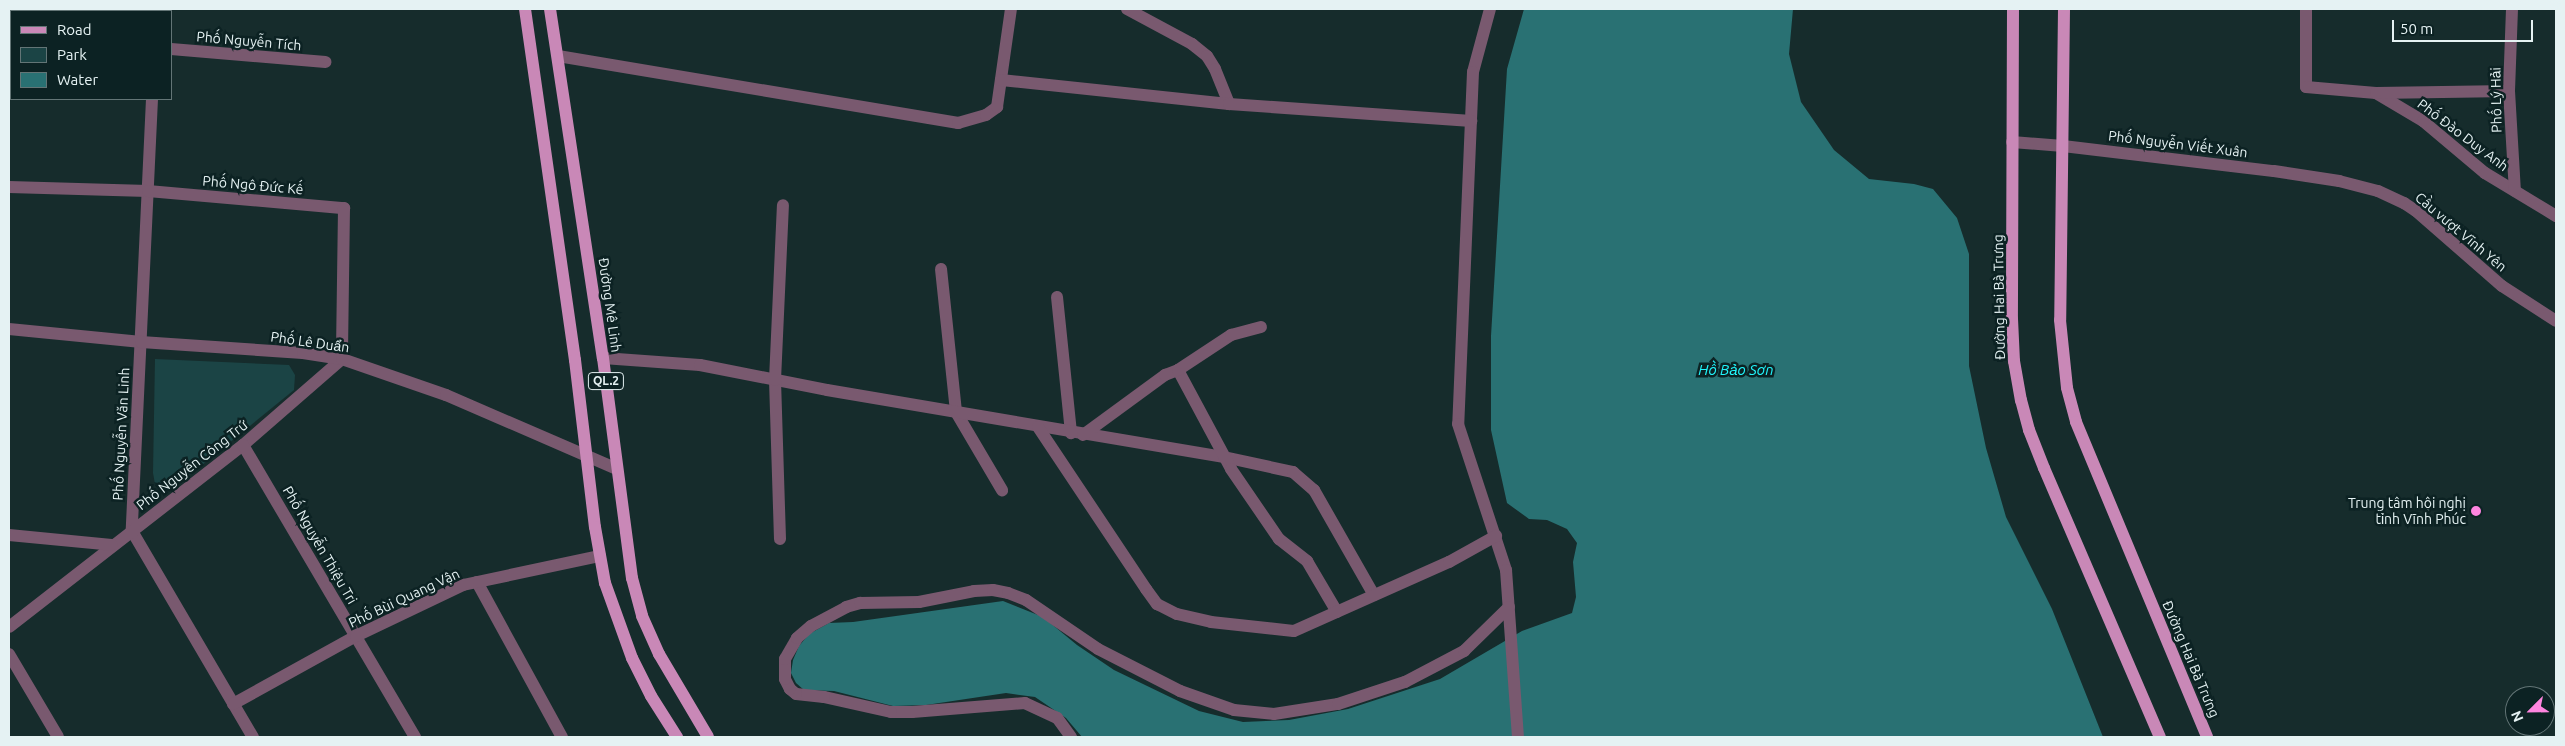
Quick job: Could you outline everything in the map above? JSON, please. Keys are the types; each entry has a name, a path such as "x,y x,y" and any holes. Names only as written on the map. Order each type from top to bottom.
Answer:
{"main road":[{"name":"QL.2","path":"525,9 600,556 616,618 632,658 678,737"},
{"name":"Đường Mê Linh","path":"550,9 602,358 632,578 642,616 662,662 708,737"},
{"name":"Đường Hai Bà Trưng","path":"2013,9 2012,319 2014,361 2021,400 2029,430 2044,468 2160,737"},
{"name":"Đường Hai Bà Trưng","path":"2064,9 2060,320 2067,388 2076,422 2207,737"}],"street":[{"path":"558,56 958,123 986,115 998,108 1011,9"},
{"path":"1126,9 1192,44 1207,56 1215,69 1229,104"},
{"path":"1490,9 1473,72 1458,424 1506,570 1518,737"},
{"name":"Phố Đào Duy Anh","path":"2306,9 2306,87 2376,93 2423,121 2485,173 2556,216"},
{"name":"Phố Lý Hải","path":"2512,9 2509,91 2515,191"},
{"name":"Phố Nguyễn Tích","path":"172,49 325,62"},
{"path":"1001,80 1229,104 1471,121"},
{"path":"2376,93 2509,91"},
{"name":"Phố Nguyễn Văn Linh","path":"132,531 152,100"},
{"name":"Phố Nguyễn Viết Xuân","path":"2012,142 2248,167 2339,182"},
{"name":"Cầu vượt Vĩnh Yên","path":"2339,182 2378,191 2404,203 2502,286 2556,321"},
{"name":"Phố Ngô Đức Kế","path":"9,187 148,190 344,208 342,359"},
{"path":"780,539 775,380 783,205"},
{"path":"941,269 956,412 1002,490"},
{"path":"1057,297 1077,434"},
{"path":"1077,434 1165,374 1178,370 1231,335 1261,327"},
{"name":"Phố Lê Duẩn","path":"9,329 141,342 303,353 342,359 446,395 587,454 617,469"},
{"path":"602,358 700,365 1077,434 1224,457 1293,472 1314,490 1374,596"},
{"name":"Phố Nguyễn Công Trứ","path":"9,627 112,545 244,445 342,359"},
{"path":"1178,370 1224,457 1279,539 1307,561 1337,612"},
{"path":"1038,427 1146,588 1162,607 1177,614 1211,622 1294,631 1449,562 1496,536"},
{"name":"Phố Nguyễn Thiệu Tri","path":"244,445 415,737"},
{"path":"132,531 253,737"},
{"path":"9,535 112,545"},
{"name":"Phố Bùi Quang Vận","path":"233,704 356,636 463,585 600,556"},
{"path":"477,582 562,737"},
{"path":"1071,737 1057,718 1025,703 898,712 824,697 796,694 790,689 785,679 785,659 797,638 811,626 846,607 860,603 920,602 974,591 993,590 1026,600 1098,649 1180,691 1234,710 1274,714 1338,704 1405,682 1464,651 1509,613"},
{"path":"9,654 58,737"}],"green space":[{"path":"155,359 289,365 295,375 294,390 175,487 165,488 155,484 153,473"}],"water":[{"name":"Hồ Bảo Sơn","path":"1524,9 1793,9 1789,54 1801,102 1834,150 1869,179 1914,184 1933,189 1957,218 1969,254 1969,366 1986,448 2006,517 2052,609 2103,737 1082,737 1066,718 1035,697 1006,693 926,705 893,706 834,691 804,690 796,683 791,673 793,660 799,646 809,634 829,623 853,622 1003,601 1043,617 1077,645 1114,670 1199,711 1243,722 1289,720 1348,709 1440,679 1522,631 1572,613 1576,597 1573,562 1577,543 1567,529 1547,520 1529,519 1507,503 1491,430 1491,336 1507,69"}],"place":[{"name":"Trung tâm hội nghị tỉnh Vĩnh Phúc","path":"2476,511"}]}
